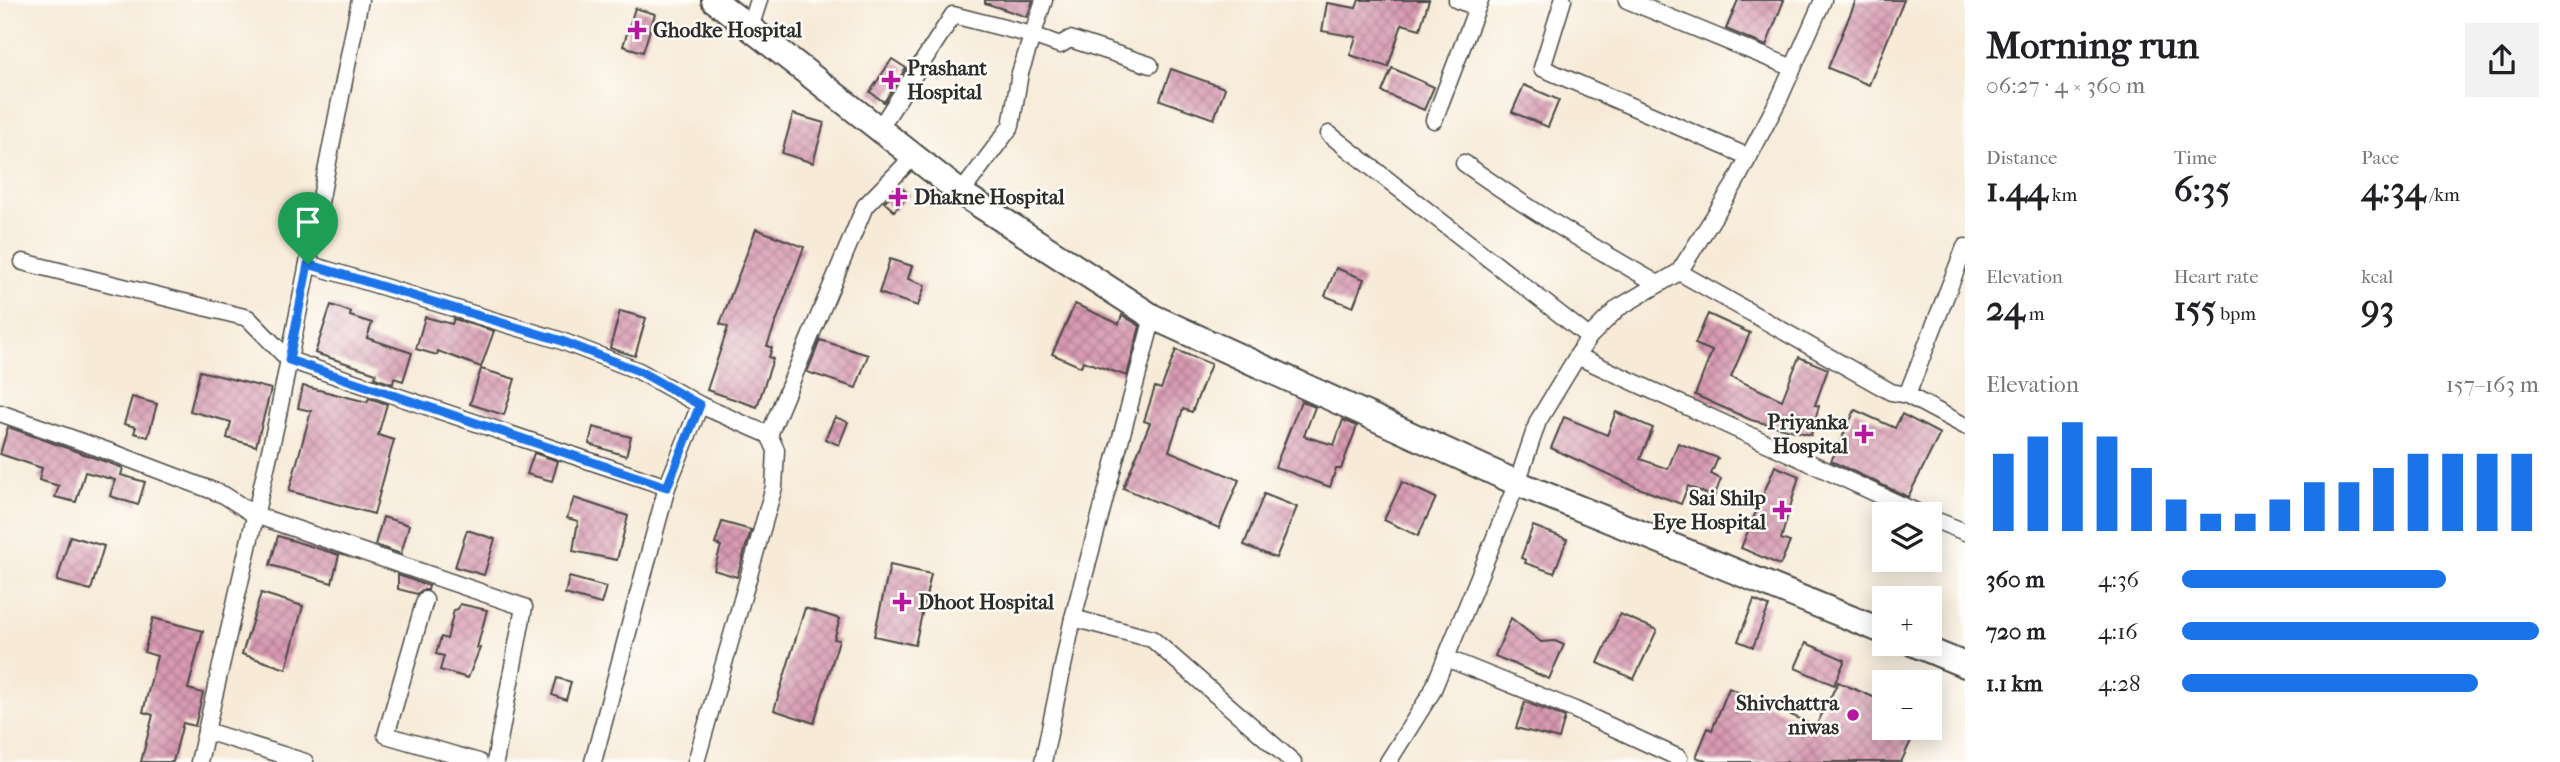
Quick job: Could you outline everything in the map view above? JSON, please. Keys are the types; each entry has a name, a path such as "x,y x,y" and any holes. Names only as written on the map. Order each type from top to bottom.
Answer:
{"main road":[{"path":"715,0 961,193 1153,317 1517,483 1872,627"},
{"path":"1942,655 1965,664"}],"street":[{"path":"199,762 289,360 360,0"},
{"path":"750,28 759,0"},
{"path":"961,193 1011,126 1020,73 1044,0"},
{"path":"1434,120 1478,4 1457,0"},
{"path":"1563,0 1542,68 1749,157"},
{"path":"1627,0 1793,68"},
{"path":"1388,762 1432,692 1517,483 1538,421 1589,337 1618,308 1679,272 1749,157 1823,0"},
{"path":"879,129 953,15 1060,45 1070,39 1150,65"},
{"path":"1329,134 1589,337"},
{"path":"769,435 865,206 914,156"},
{"path":"1464,163 1570,234 1658,284"},
{"path":"1907,395 1965,247"},
{"path":"23,262 248,318 289,360 667,487"},
{"path":"308,264 559,340 639,371 700,405 769,435 776,450 774,487 696,762"},
{"path":"1679,272 1891,392 1907,395 1965,426"},
{"path":"1043,762 1073,618 1153,317"},
{"path":"1577,356 1895,502"},
{"path":"593,762 667,487 700,405"},
{"path":"0,413 119,454 224,495 255,515 524,607 495,762"},
{"path":"1942,523 1965,532"},
{"path":"425,600 386,735 479,762"},
{"path":"1073,618 1152,639 1293,762"},
{"path":"1446,658 1575,709 1679,758 1678,762"},
{"path":"206,731 305,762"}],"building":[{"path":"985,0 1033,0 1027,17 985,3"},
{"path":"1359,0 1429,0 1420,29 1402,24 1388,67 1350,55 1356,37 1322,31 1327,3 1356,8"},
{"path":"1738,0 1784,0 1766,46 1726,29"},
{"path":"1856,0 1904,0 1869,85 1828,68"},
{"path":"635,8 655,14 643,52 623,46"},
{"path":"892,59 906,68 884,102 870,92"},
{"path":"1392,68 1434,87 1424,110 1382,92"},
{"path":"1171,69 1225,88 1214,119 1160,100"},
{"path":"1524,85 1559,100 1548,127 1512,112"},
{"path":"793,114 824,123 813,163 782,153"},
{"path":"900,186 909,195 894,211 884,202"},
{"path":"756,229 804,247 767,346 772,348 769,357 773,359 757,407 707,390 728,327 720,324"},
{"path":"890,259 912,266 908,279 925,285 918,306 879,293"},
{"path":"1336,268 1364,279 1353,307 1325,296"},
{"path":"1075,304 1119,324 1122,315 1140,326 1127,376 1083,361 1081,367 1052,354"},
{"path":"331,305 351,312 350,316 372,323 367,338 412,353 403,381 394,378 393,384 375,378 376,373 315,353"},
{"path":"620,311 646,318 635,356 610,348"},
{"path":"1708,314 1750,333 1731,377 1782,400 1799,357 1828,369 1815,405 1819,406 1811,435 1751,420 1695,395 1712,351 1695,344"},
{"path":"425,317 452,324 454,319 494,331 481,367 438,351 437,355 416,349"},
{"path":"820,340 868,355 856,388 807,372"},
{"path":"1176,350 1211,364 1192,412 1183,409 1169,451 1239,480 1219,528 1123,488 1150,423 1144,421 1155,387 1161,389"},
{"path":"481,369 515,379 504,415 470,404"},
{"path":"200,371 271,389 256,446 227,438 231,422 190,411"},
{"path":"303,386 367,402 369,398 387,404 378,435 394,440 374,514 289,491 311,411 298,408"},
{"path":"132,397 157,404 148,437 134,433 136,427 124,424"},
{"path":"1301,401 1315,407 1304,436 1334,445 1343,420 1357,426 1341,469 1336,469 1330,487 1275,467"},
{"path":"1855,410 1895,428 1902,414 1940,434 1908,497 1831,461"},
{"path":"1616,412 1653,428 1640,459 1668,469 1678,443 1718,458 1711,474 1721,479 1714,497 1688,486 1681,504 1636,487 1551,448 1564,417 1607,435"},
{"path":"835,417 848,422 839,445 825,439"},
{"path":"8,427 123,468 121,475 145,482 138,505 110,496 115,480 85,472 76,502 55,497 59,486 39,480 42,468 0,454"},
{"path":"593,427 631,437 626,456 589,444"},
{"path":"534,453 558,461 552,481 527,474"},
{"path":"1775,466 1799,476 1781,539 1790,542 1780,565 1741,548"},
{"path":"1402,482 1436,498 1418,536 1384,520"},
{"path":"1264,494 1297,507 1276,558 1244,545"},
{"path":"574,498 628,516 617,560 573,551 578,521 567,518"},
{"path":"383,517 409,525 401,554 375,545"},
{"path":"722,522 751,530 737,577 714,570 721,546 715,544"},
{"path":"1533,526 1567,539 1554,573 1525,563 1526,560 1521,558"},
{"path":"467,530 495,539 484,575 455,567"},
{"path":"70,536 104,546 91,590 57,581"},
{"path":"278,536 339,555 332,583 270,565"},
{"path":"890,565 931,574 915,645 874,636"},
{"path":"398,575 429,586 428,590 417,594 398,589"},
{"path":"569,577 606,587 601,604 565,594"},
{"path":"261,593 303,606 286,669 242,654"},
{"path":"1754,600 1769,606 1753,647 1738,641"},
{"path":"460,604 487,610 477,648 480,648 468,678 440,670 444,656 436,654 441,637 447,639 454,610 458,609"},
{"path":"805,608 840,619 834,639 839,640 814,723 774,710"},
{"path":"1620,614 1657,630 1634,679 1598,663"},
{"path":"153,618 203,631 188,689 203,693 195,726 183,723 173,762 141,762 153,715 143,712 157,656 144,652"},
{"path":"1511,618 1541,642 1555,641 1564,645 1549,679 1495,656"},
{"path":"1806,643 1845,660 1834,685 1795,668"},
{"path":"557,678 571,682 566,700 552,695"},
{"path":"1838,682 1872,696 1872,740 1911,740 1901,762 1708,762 1696,757 1708,728 1712,730 1729,688 1816,726"},
{"path":"1525,702 1565,717 1559,739 1516,728"}],"place":[{"name":"Ghodke Hospital","path":"637,30"},
{"name":"Prashant Hospital","path":"891,80"},
{"name":"Dhakne Hospital","path":"898,197"},
{"name":"Priyanka Hospital","path":"1864,434"},
{"name":"Sai Shilp Eye Hospital","path":"1782,510"},
{"name":"Dhoot Hospital","path":"902,602"},
{"name":"Shivchattra niwas","path":"1853,715"}],"route":[{"path":"308,264 559,340 639,371 700,405 667,487 289,360 308,264"}]}
